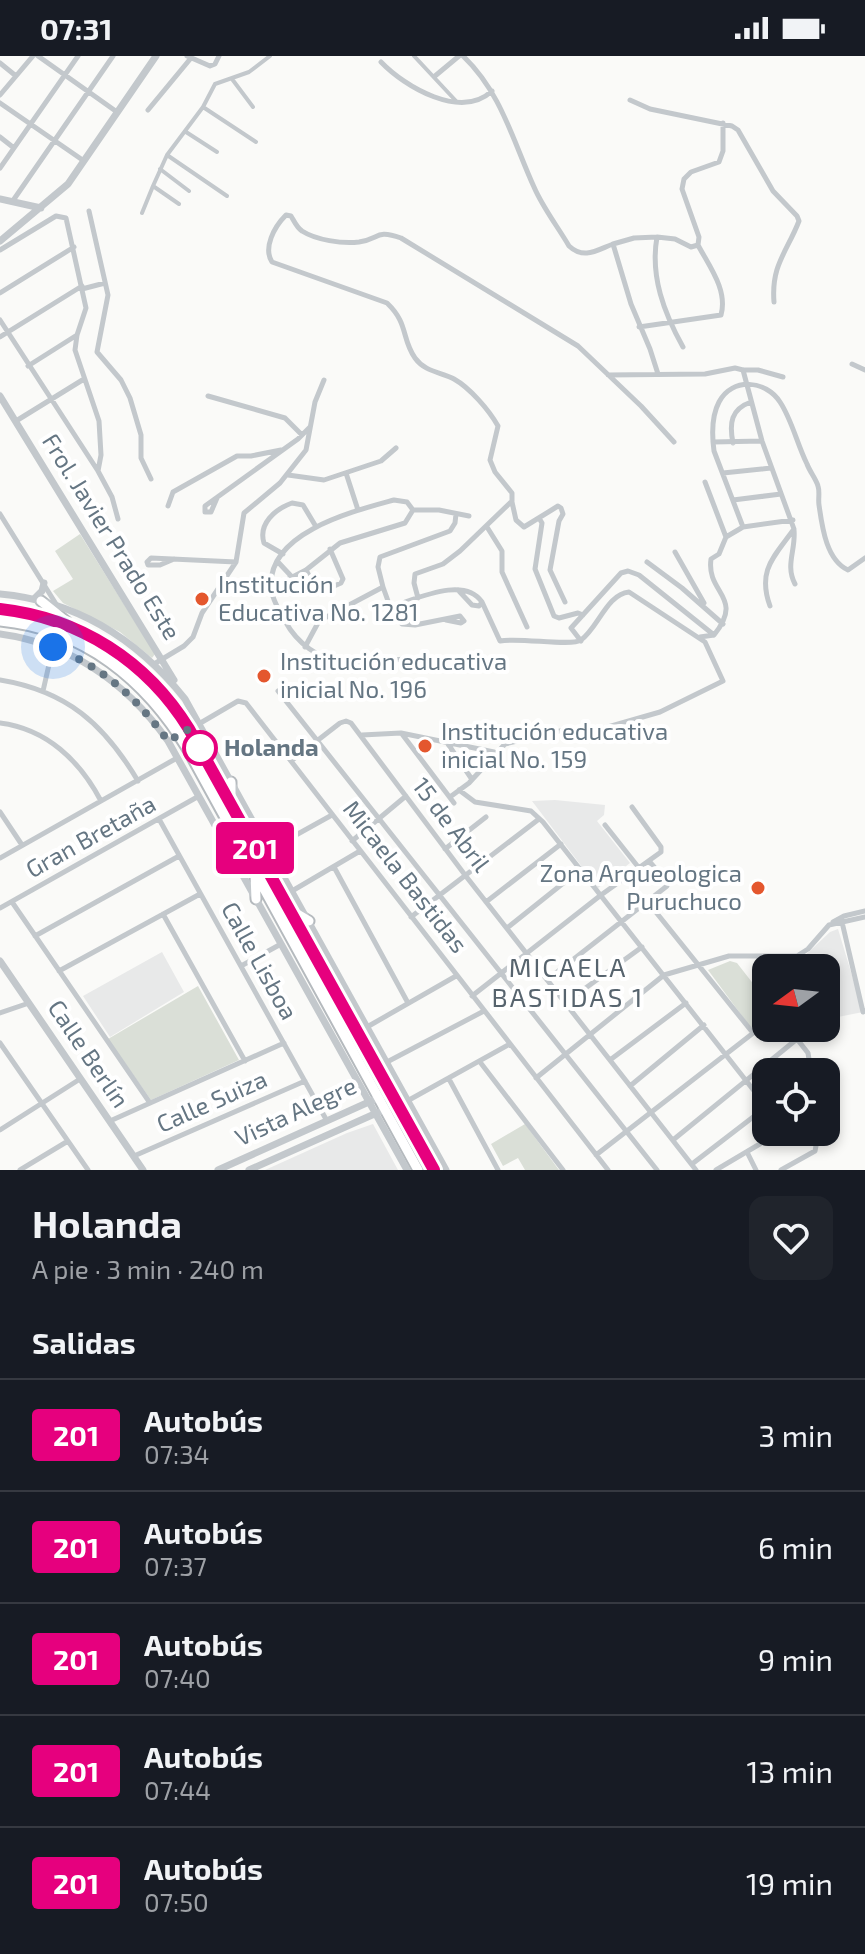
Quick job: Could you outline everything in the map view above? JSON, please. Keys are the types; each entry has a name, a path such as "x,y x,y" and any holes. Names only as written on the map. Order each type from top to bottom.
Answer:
{"main road":[{"path":"38,600 72,627"},
{"path":"0,609 41,616 108,645 140,670 194,727 231,807 434,1170"},
{"path":"0,621 45,630 99,654 143,689 179,735 255,871 373,1099 396,1129 414,1169"},
{"path":"231,782 231,807"},
{"path":"255,871 256,899"},
{"path":"289,909 309,921"},
{"path":"396,1129 402,1123 412,1129"}],"street":[{"path":"0,95 35,56 118,113"},
{"path":"0,168 78,56"},
{"path":"12,202 113,56"},
{"path":"0,241 68,184 154,59 144,56"},
{"path":"148,110 189,57 210,66 219,56"},
{"path":"142,213 167,155 203,107 212,88 249,72 270,56"},
{"path":"414,56 457,103"},
{"path":"435,76 465,57 492,91 517,142 535,189 577,254 585,255 634,238 657,237 675,239 691,247 698,245"},
{"path":"381,62 390,71 424,91 457,103 484,98 492,91"},
{"path":"0,63 16,76"},
{"path":"232,79 253,107"},
{"path":"630,100 650,109 723,123 738,130 773,191 799,221 776,267 774,302"},
{"path":"0,103 84,161"},
{"path":"203,107 256,142"},
{"path":"639,327 717,317 723,311 720,286 698,245 699,237 682,189 684,179 691,172 719,162 723,151 723,123"},
{"path":"186,132 217,152"},
{"path":"0,137 14,148"},
{"path":"167,155 227,196"},
{"path":"160,169 189,191"},
{"path":"153,186 179,204"},
{"path":"0,199 41,208"},
{"path":"89,211 105,283 106,307 97,352 121,380 130,398 141,435 141,458 151,479"},
{"path":"0,250 59,215 66,218 86,308 75,350 99,421 101,455 98,471"},
{"path":"565,602 550,570 563,514 561,508 558,506 522,527 516,520 512,493 495,472 490,460 497,431 494,420 454,379 418,362 399,314 387,303 272,262 267,249 281,220 286,215 291,216 303,232 325,240 361,242 378,233 401,238 578,346 674,442"},
{"path":"657,237 653,259 655,274 670,321 683,347"},
{"path":"613,244 639,327 658,374"},
{"path":"0,293 74,247"},
{"path":"0,337 82,287 105,283"},
{"path":"0,320 98,471 112,497 118,519"},
{"path":"28,366 77,335"},
{"path":"852,364 865,370"},
{"path":"607,375 705,374 735,368 783,377"},
{"path":"743,370 762,441 793,520 795,538 789,564 795,584"},
{"path":"16,421 84,379"},
{"path":"1,593 57,605 88,618 158,661 193,637 202,613 236,562 244,513 287,475 306,450 315,402 324,380"},
{"path":"743,527 713,442 719,403 727,392 747,384 772,391 782,405 817,484 826,541 831,552 848,570 865,558"},
{"name":"Frol. Javier Prado Este","path":"0,396 158,661 185,699 194,727 231,782 446,1170"},
{"path":"208,396 285,418 302,435"},
{"path":"733,443 731,432 735,411 751,402"},
{"path":"217,498 310,426"},
{"path":"713,442 762,441"},
{"path":"287,475 324,480 381,461 396,448"},
{"path":"168,506 173,492 237,456 282,450"},
{"path":"723,473 771,468"},
{"path":"346,473 358,510"},
{"path":"705,482 726,537"},
{"path":"733,500 781,494"},
{"path":"413,510 407,502 399,499 315,525 283,554 273,571 270,588 293,637 305,647 333,661 407,659 438,663"},
{"path":"418,598 415,574 443,564 512,501"},
{"path":"283,554 264,543 262,535 268,518 292,503 303,505 315,525"},
{"path":"413,510 439,510 469,516"},
{"path":"270,588 306,570 340,543 405,523 413,510"},
{"path":"0,514 57,605"},
{"path":"446,620 402,624 390,607 378,567 380,557 450,531 456,514"},
{"path":"539,518 542,529 535,569 554,616 583,615"},
{"path":"699,638 714,635 727,617 727,607 710,563 719,554 726,537 743,527 793,520"},
{"path":"487,527 502,551 502,572 527,627"},
{"path":"770,606 764,578 776,550 794,529"},
{"path":"306,570 318,593 341,583 343,579 330,549"},
{"path":"675,552 706,607"},
{"path":"174,559 236,562"},
{"path":"278,562 292,577"},
{"path":"647,562 706,607 723,624"},
{"path":"581,641 570,630 621,573 628,571 639,575 714,635"},
{"path":"38,600 44,583"},
{"path":"305,647 319,621 383,587"},
{"path":"390,607 437,592 458,590 476,594 500,641 529,639 564,644 581,641 611,603 622,592 629,592 709,647 722,678 721,682 660,712 594,731 564,730 514,741 495,752 472,779 450,797"},
{"path":"458,590 472,605 479,606 482,602"},
{"path":"0,634 53,647 95,667 151,716 373,1099"},
{"path":"43,691 53,647"},
{"path":"0,680 43,691 95,723 114,744 138,781"},
{"path":"278,691 657,1170"},
{"name":"Micaela Bastidas","path":"194,727 242,700 608,1170"},
{"name":"15 de Abril","path":"318,739 346,721 361,735 465,875 696,1170"},
{"path":"0,723 34,732 55,744 81,769 101,801"},
{"path":"168,741 194,727"},
{"path":"361,735 401,733 495,752"},
{"path":"401,733 454,803"},
{"path":"291,761 318,739"},
{"path":"446,742 472,779"},
{"path":"0,858 178,758"},
{"path":"459,790 475,802 531,811 539,819 752,1087"},
{"name":"Gran Bretaña","path":"0,908 199,796"},
{"path":"352,841 406,796"},
{"path":"472,996 661,852 662,848 632,807"},
{"path":"0,812 22,845"},
{"path":"269,850 332,815"},
{"path":"445,849 486,817"},
{"name":"Calle Lisboa","path":"159,819 305,1081 324,1122"},
{"path":"411,917 539,819"},
{"path":"605,825 639,868"},
{"path":"486,902 561,844"},
{"path":"292,891 360,851"},
{"path":"35,936 179,856"},
{"path":"547,980 667,885 649,861"},
{"path":"334,867 408,1003"},
{"path":"506,928 581,869"},
{"path":"59,971 200,894"},
{"path":"647,901 752,1032"},
{"path":"12,902 150,1103"},
{"path":"536,1078 664,975 729,956 797,956 803,954 829,925 844,916 865,911"},
{"path":"163,914 245,1061"},
{"path":"829,925 865,917"},
{"path":"842,922 865,1011"},
{"path":"241,966 281,944"},
{"path":"565,1003 642,947"},
{"name":"Calle Berlín","path":"0,962 143,1170"},
{"path":"367,1027 456,976"},
{"path":"0,1013 29,1003"},
{"path":"610,1060 686,1003"},
{"path":"387,1062 484,1011"},
{"path":"630,1086 704,1025"},
{"path":"596,1155 752,1034"},
{"path":"774,1058 798,1039 809,1058"},
{"path":"0,1043 88,1170"},
{"path":"110,1121 284,1043"},
{"path":"409,1100 510,1044"},
{"path":"480,1062 563,1170"},
{"path":"673,1140 752,1075"},
{"path":"1,1127 81,1079"},
{"path":"449,1079 498,1170"},
{"name":"Calle Suiza","path":"134,1156 305,1081"},
{"name":"Vista Alegre","path":"218,1170 391,1092"},
{"name":"Vista Alegre","path":"249,1170 409,1100"},
{"path":"380,1111 414,1169"},
{"path":"341,1114 347,1118 345,1126"},
{"path":"692,1164 752,1117"},
{"path":"324,1122 326,1134"},
{"path":"20,1170 68,1141"},
{"path":"716,1170 757,1146"},
{"path":"781,1170 815,1151 816,1146"},
{"path":"747,1152 756,1170"}],"shaded area":[{"path":"80,534 155,654 152,658 120,632 63,603 53,591 73,579 55,551"},
{"path":"532,801 605,805 604,815 597,821 630,863 598,888"},
{"path":"838,929 863,1012 840,1017 840,954 807,954 830,932"},
{"path":"162,952 184,992 110,1037 83,996"},
{"path":"730,961 737,963 752,982 751,1028 708,970"},
{"path":"198,986 239,1060 151,1100 108,1039"},
{"path":"373,1124 398,1170 265,1170 347,1133"},
{"path":"525,1124 559,1170 525,1170 518,1158 503,1166 491,1144"}],"bus line":[{"name":"201","path":"0,609 51,619 101,641 155,683 171,702 189,729 434,1170"}],"place":[{"name":"Institución Educativa No. 1281","path":"202,599"},
{"name":"Institución educativa inicial No. 196","path":"264,676"},
{"name":"Institución educativa inicial No. 159","path":"425,746"},
{"name":"Holanda","path":"200,748"},
{"name":"Zona Arqueologica Puruchuco","path":"758,888"}],"district":[{"name":"MICAELA BASTIDAS 1","path":"568,983"}],"route":[{"path":"53,647 73,655 112,679 151,716 168,741 189,729 200,748"}]}
